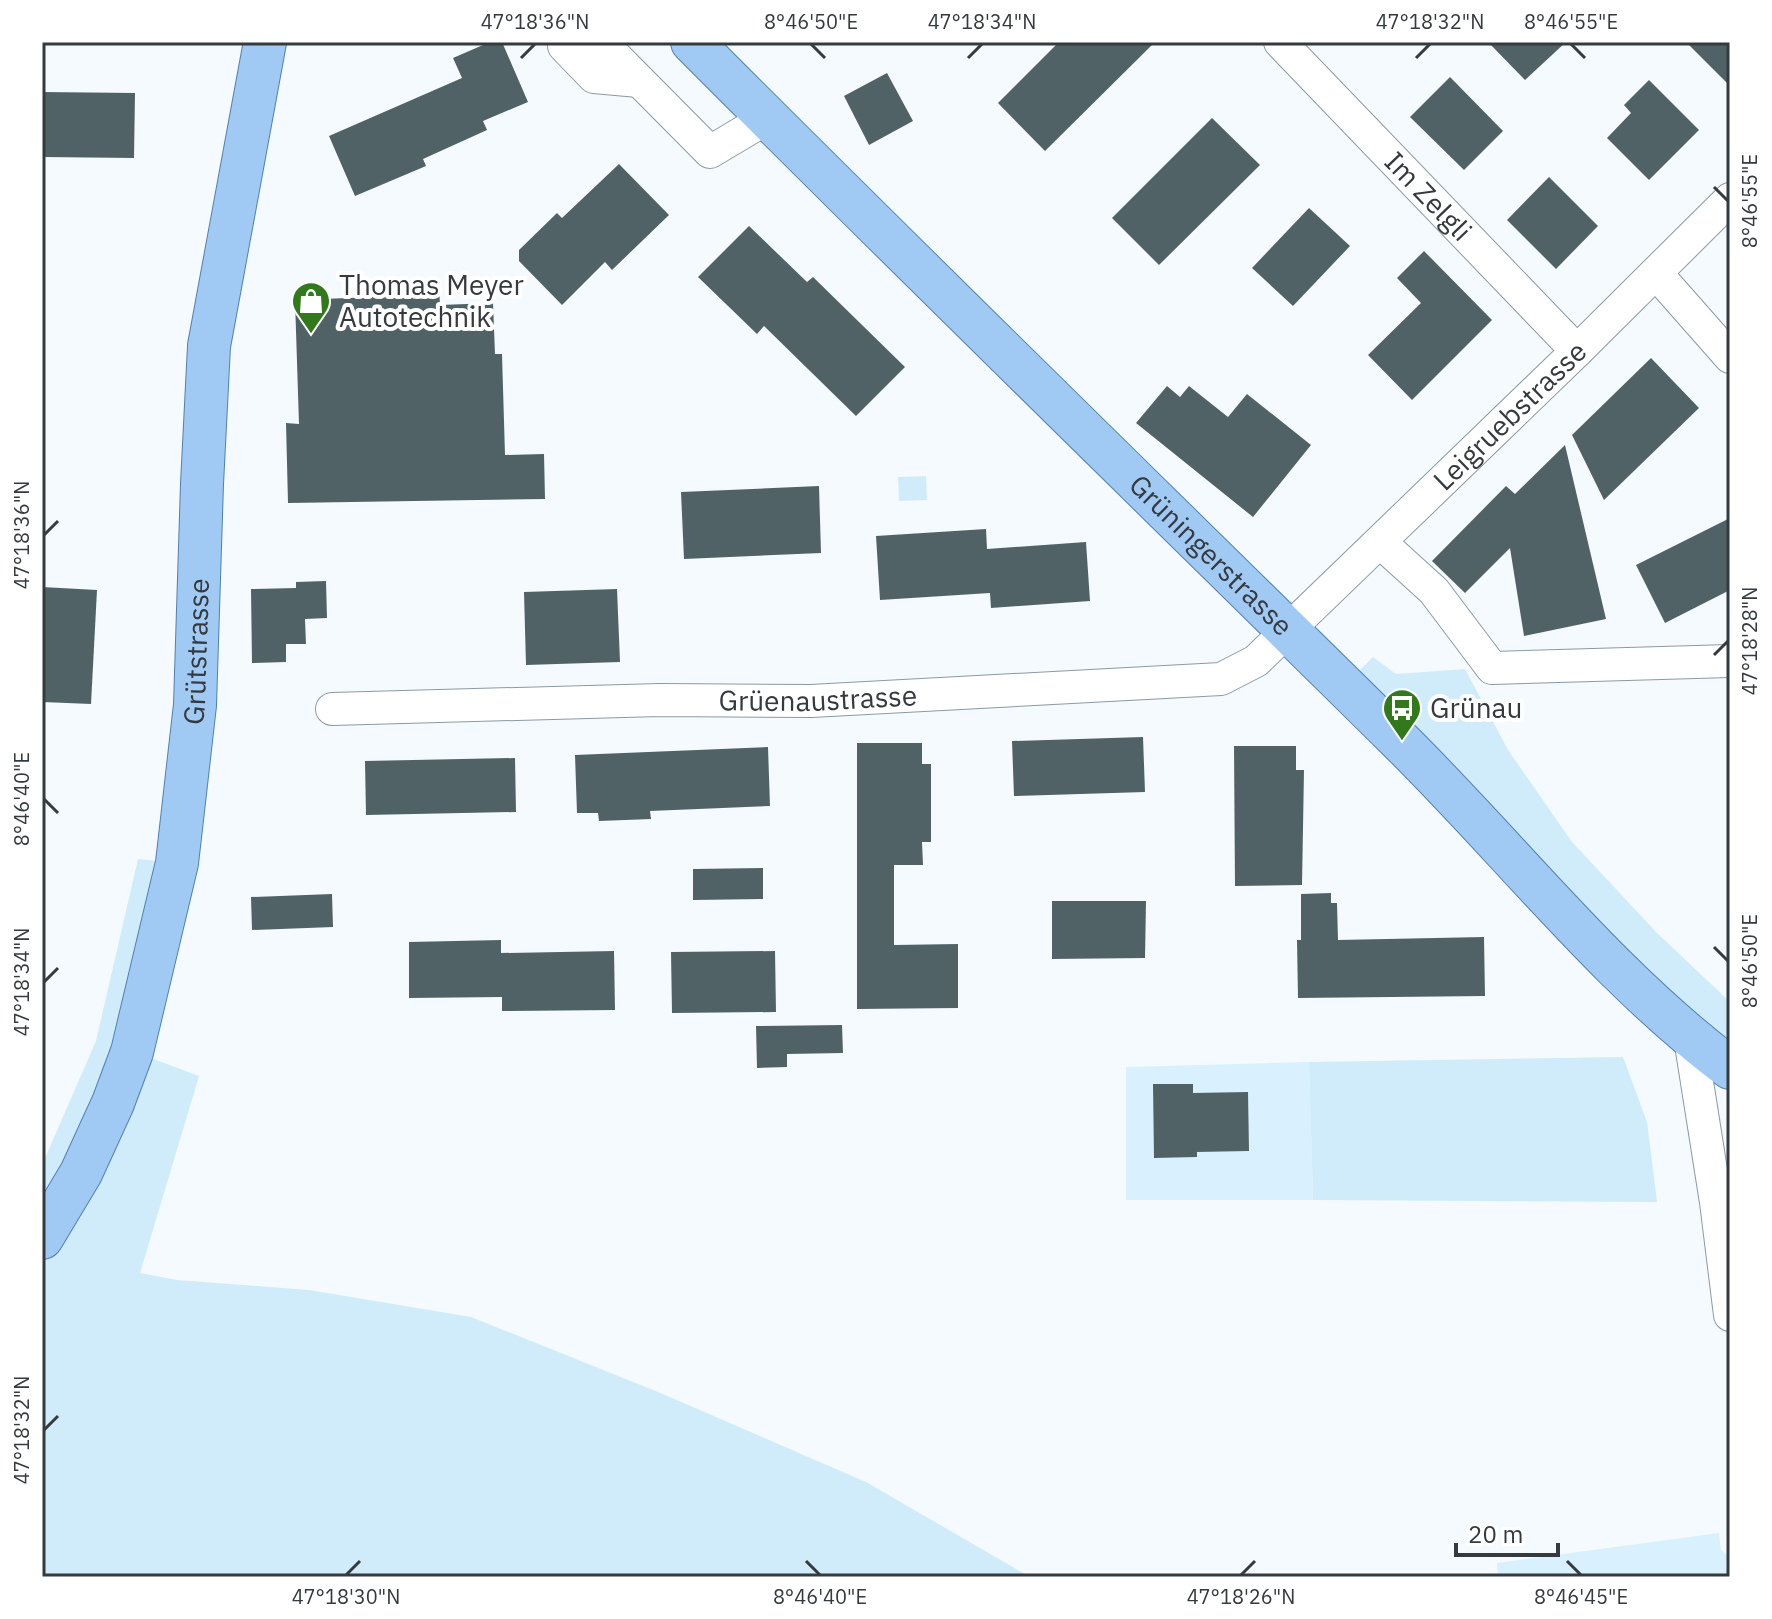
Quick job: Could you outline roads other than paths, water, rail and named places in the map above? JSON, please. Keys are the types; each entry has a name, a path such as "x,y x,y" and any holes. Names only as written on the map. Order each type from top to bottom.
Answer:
{"main road":[{"name":"Grütstrasse","path":"42,1238 81,1173 132,1052 177,863 195,705 209,346 265,42"},
{"name":"Grüningerstrasse","path":"692,42 1402,742 1607,960 1690,1038 1730,1068"}],"street":[{"path":"601,42 710,152 767,118"},
{"name":"Im Zelgli","path":"1280,42 1577,351"},
{"path":"564,46 594,77 639,81"},
{"name":"Leigruebstrasse","path":"1287,631 1730,199"},
{"path":"1656,273 1730,357"},
{"path":"1380,542 1434,591 1492,668 1730,661"},
{"name":"Grüenaustrasse","path":"332,709 660,700 811,701 1189,682 1221,679 1256,661 1287,631"},
{"path":"1690,1038 1730,1315"}],"place":[{"name":"Thomas Meyer Autotechnik","path":"311,335"},
{"name":"Grünau","path":"1402,742"}]}
